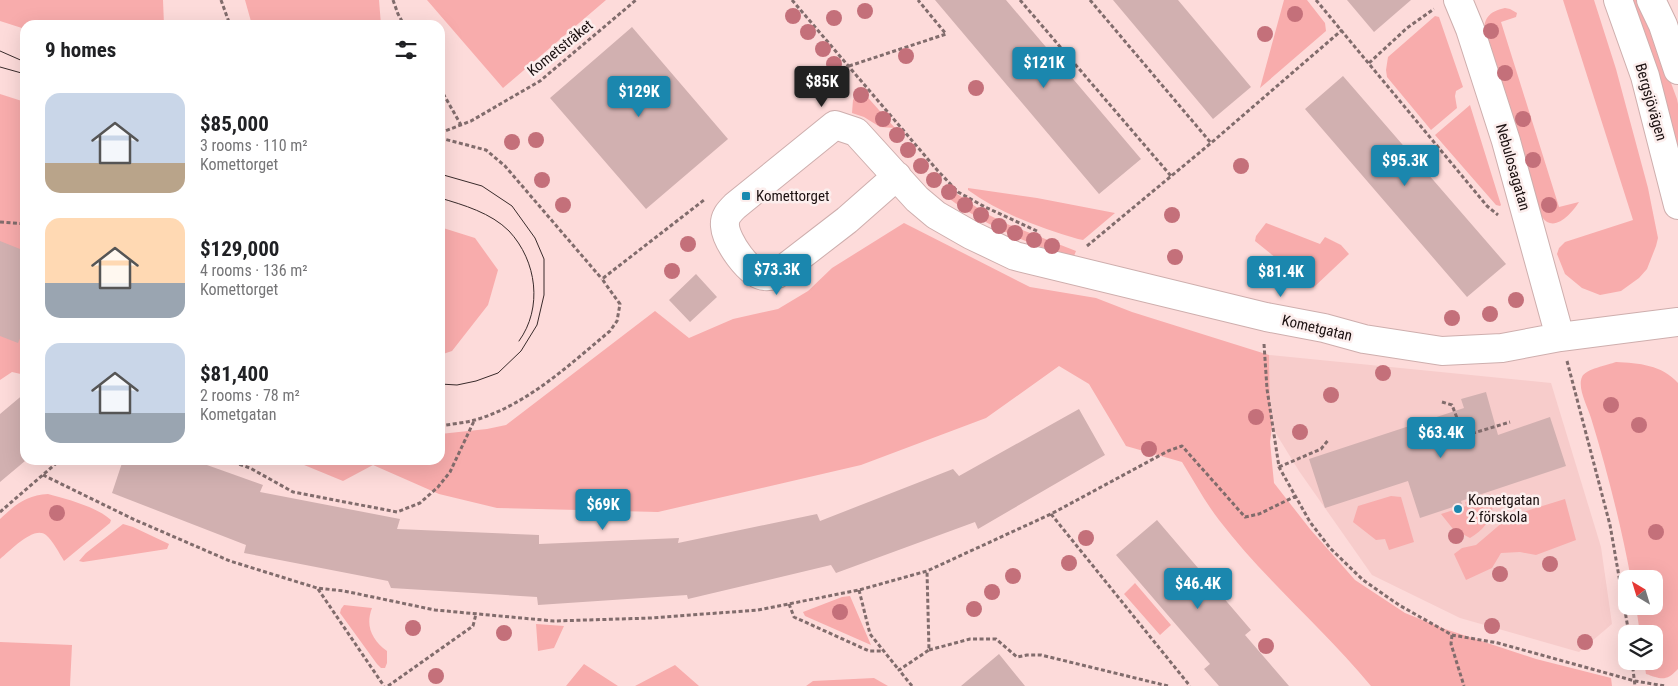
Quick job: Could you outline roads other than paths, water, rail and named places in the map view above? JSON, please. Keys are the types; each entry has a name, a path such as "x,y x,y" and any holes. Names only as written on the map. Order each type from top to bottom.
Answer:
{"street":[{"name":"Bergsjövägen","path":"1618,0 1644,76 1678,205"},
{"path":"1651,0 1663,25 1678,70"},
{"name":"Nebulosagatan","path":"1448,3 1470,30 1526,212 1560,336"},
{"path":"835,125 856,132 897,176 847,220 777,274 764,276 750,270 728,239 724,225 726,215 734,206 835,125"},
{"name":"Kometgatan","path":"897,176 917,199 936,215 971,235 1015,256 1364,339 1442,351 1502,348 1560,336 1678,322"}],"tram line":[{"path":"0,51 20,60"},
{"path":"0,67 20,73"},
{"path":"445,175 482,186 512,206 535,238 544,259 544,295 537,325 521,351 498,373 476,381 457,385 445,384"},
{"path":"445,200 486,214 494,219 509,231 526,256 534,285 534,300 527,328 519,341"}],"place":[{"name":"Komettorget","path":"746,196"},
{"name":"Kometgatan 2 förskola","path":"1458,509"}]}
